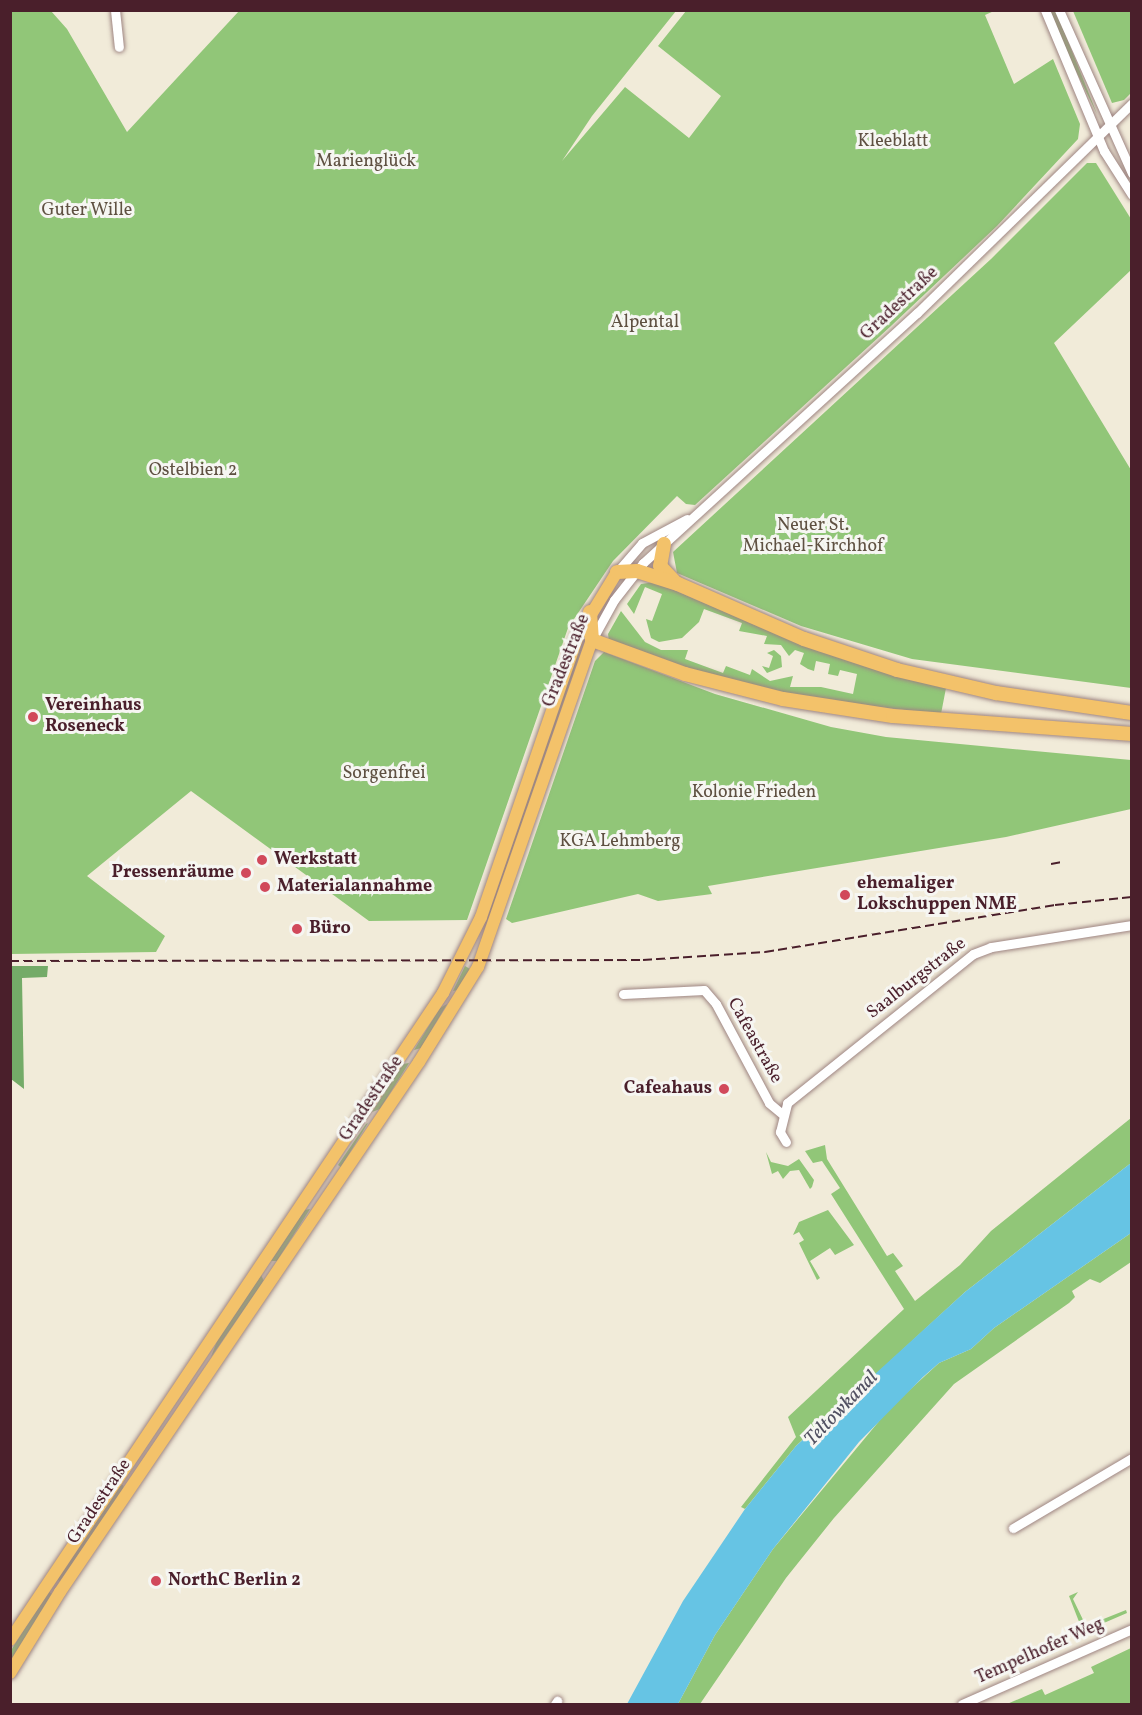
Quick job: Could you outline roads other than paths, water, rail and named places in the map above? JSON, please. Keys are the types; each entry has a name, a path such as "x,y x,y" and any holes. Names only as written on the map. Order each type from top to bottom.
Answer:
{"highway":[{"path":"664,544 660,566 678,584"},
{"path":"617,572 636,571 678,584 804,639 897,670 996,693 1131,713"},
{"path":"590,612 592,640 685,674 783,699 893,716 1131,734"}],"main road":[{"name":"Gradestraße","path":"10,1640 459,964 481,917 571,652 590,612 617,572"},
{"name":"Gradestraße","path":"10,1672 60,1592 413,1071 478,967 592,640"}],"street":[{"path":"115,10 119,46"},
{"path":"1045,10 1098,136 1131,195"},
{"path":"1059,10 1108,126 1131,173"},
{"name":"Gradestraße","path":"592,640 636,571 917,314 1131,103"},
{"name":"Gradestraße","path":"617,572 651,536 694,516"},
{"name":"Saalburgstraße","path":"782,1114 794,1097 973,954 991,947 1131,925"},
{"name":"Cafeastraße","path":"623,994 704,990 716,1005 770,1103 782,1114"},
{"path":"782,1114 780,1132 786,1142"},
{"path":"1013,1528 1131,1458"},
{"name":"Tempelhofer Weg","path":"962,1704 1131,1629"}],"water":[{"name":"Teltowkanal","path":"1131,1163 1131,1233 994,1328 971,1349 939,1363 923,1377 859,1442 773,1549 715,1635 678,1704 627,1704 683,1601 745,1509 796,1446 965,1292"}],"railway":[{"path":"1051,864 1062,862"},
{"path":"10,961 643,960 765,952 1055,905 1132,897"}],"place":[{"name":"Vereinhaus Roseneck","path":"33,717"},
{"name":"Werkstatt","path":"262,860"},
{"name":"Pressenräume","path":"246,873"},
{"name":"Materialannahme","path":"265,887"},
{"name":"ehemaliger Lokschuppen NME","path":"845,895"},
{"name":"Büro","path":"297,929"},
{"name":"Cafeahaus","path":"724,1089"},
{"name":"NorthC Berlin 2","path":"156,1581"}],"park label":[{"name":"Kleeblatt","path":"893,142"},
{"name":"Marienglück","path":"366,162"},
{"name":"Guter Wille","path":"87,211"},
{"name":"Alpental","path":"645,323"},
{"name":"Ostelbien 2","path":"193,471"},
{"name":"Neuer St. Michael-Kirchhof","path":"813,537"},
{"name":"Sorgenfrei","path":"384,774"},
{"name":"Kolonie Frieden","path":"754,793"},
{"name":"KGA Lehmberg","path":"620,842"}]}
